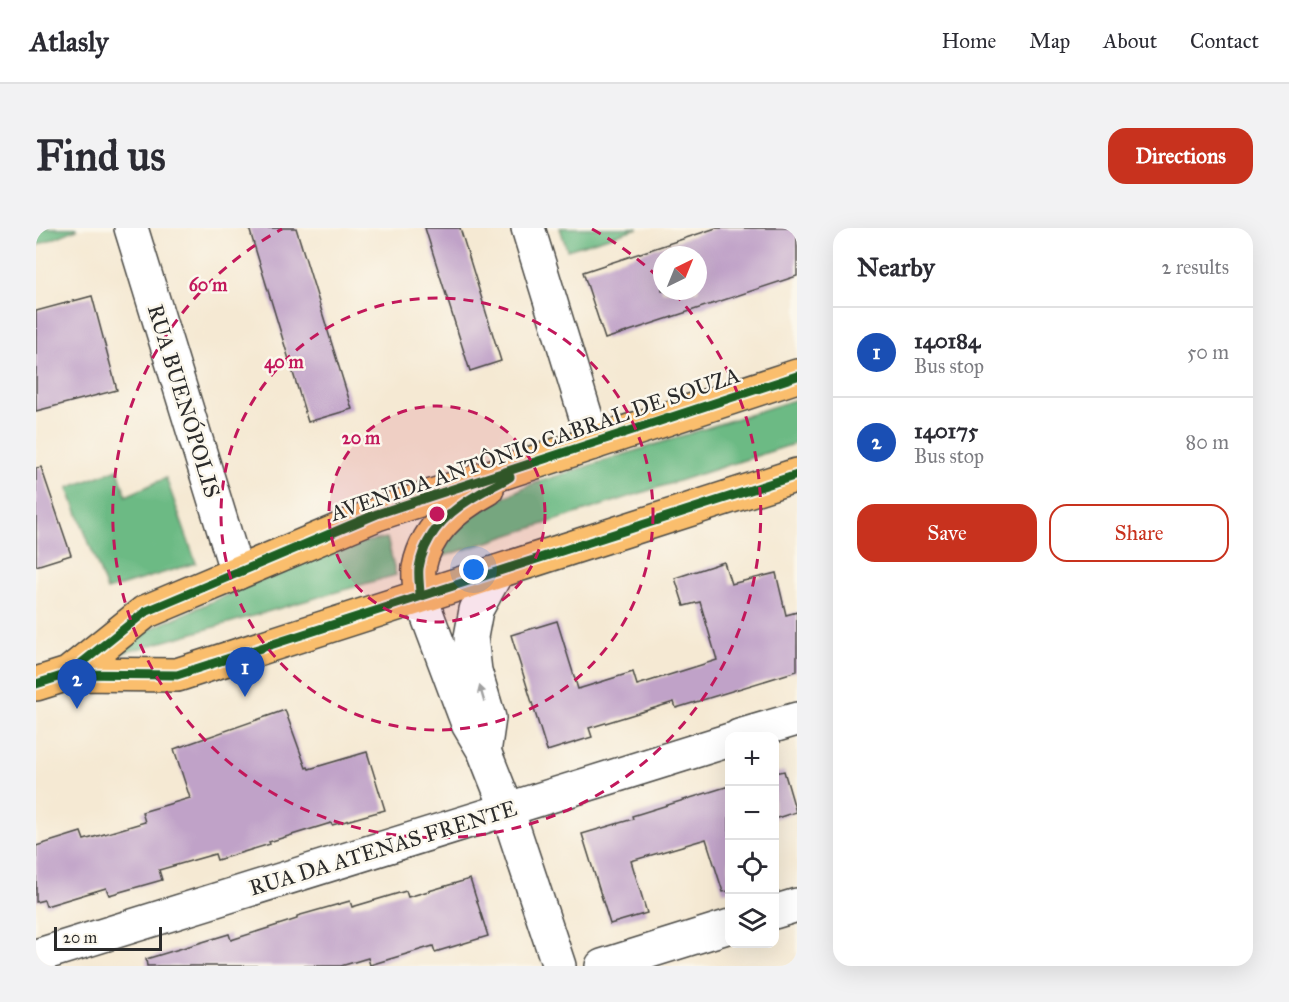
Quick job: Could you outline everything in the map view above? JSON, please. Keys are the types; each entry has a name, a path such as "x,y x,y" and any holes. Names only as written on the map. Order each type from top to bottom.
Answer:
{"main road":[{"name":"AVENIDA ANTÔNIO CABRAL DE SOUZA","path":"68,674 145,612 377,514 797,376"},
{"path":"420,596 419,569 433,532 462,504 527,465"},
{"name":"AVENIDA ANTÔNIO CABRAL DE SOUZA","path":"36,684 68,674 177,675 797,475"}],"street":[{"name":"RUA BUENÓPOLIS","path":"131,228 237,573"},
{"path":"528,228 594,443"},
{"path":"484,751 489,718 476,671 471,637 476,610 496,572"},
{"path":"420,596 468,724 484,751 507,809 559,966"},
{"path":"753,732 797,718"},
{"name":"RUA DA ATENAS FRENTE","path":"36,956 725,741"},
{"path":"779,910 797,905"},
{"path":"603,966 725,927"}],"green space":[{"path":"36,228 77,228 77,229 36,246"},
{"path":"560,228 638,228 567,250"},
{"path":"797,399 797,443 438,558 448,534 465,517 529,485"},
{"path":"118,469 126,496 166,478 196,563 107,590 68,488"},
{"path":"387,538 396,575 113,656 139,634 285,569 356,543"}],"building":[{"path":"249,228 296,228 352,409 308,422"},
{"path":"425,228 460,228 501,361 470,371"},
{"path":"716,228 797,228 797,276 605,339 583,272 653,249 653,300 707,300 707,246 662,246"},
{"path":"92,296 117,390 36,411 36,311"},
{"path":"41,467 71,555 36,566 36,468"},
{"path":"724,562 731,584 776,573 786,615 797,612 797,671 676,708 674,702 589,728 592,737 547,751 511,635 557,621 578,689 633,672 637,685 717,660 700,602 684,606 675,578"},
{"path":"285,710 306,768 367,752 385,810 332,825 331,823 217,860 215,854 159,870 162,880 109,895 106,888 46,906 44,900 36,902 36,846 81,832 84,840 145,822 142,812 190,798 174,749"},
{"path":"784,771 796,812 779,817 779,786 779,772"},
{"path":"725,787 725,892 723,892 706,839 631,861 647,913 610,924 582,834 633,819 632,816"},
{"path":"470,879 488,936 435,952 433,946 370,965 368,958 341,966 147,966 146,959 229,934 231,940 297,919 297,916 350,901 352,907 406,891 408,897"}],"cycle path":[{"path":"68,674 145,612 377,514 797,376"},
{"path":"36,684 68,674 177,675 797,475"},
{"path":"420,596 419,568 422,556 439,525 467,501 510,477"}],"place":[{"name":"140184","path":"245,697"},
{"name":"140175","path":"77,709"}]}
